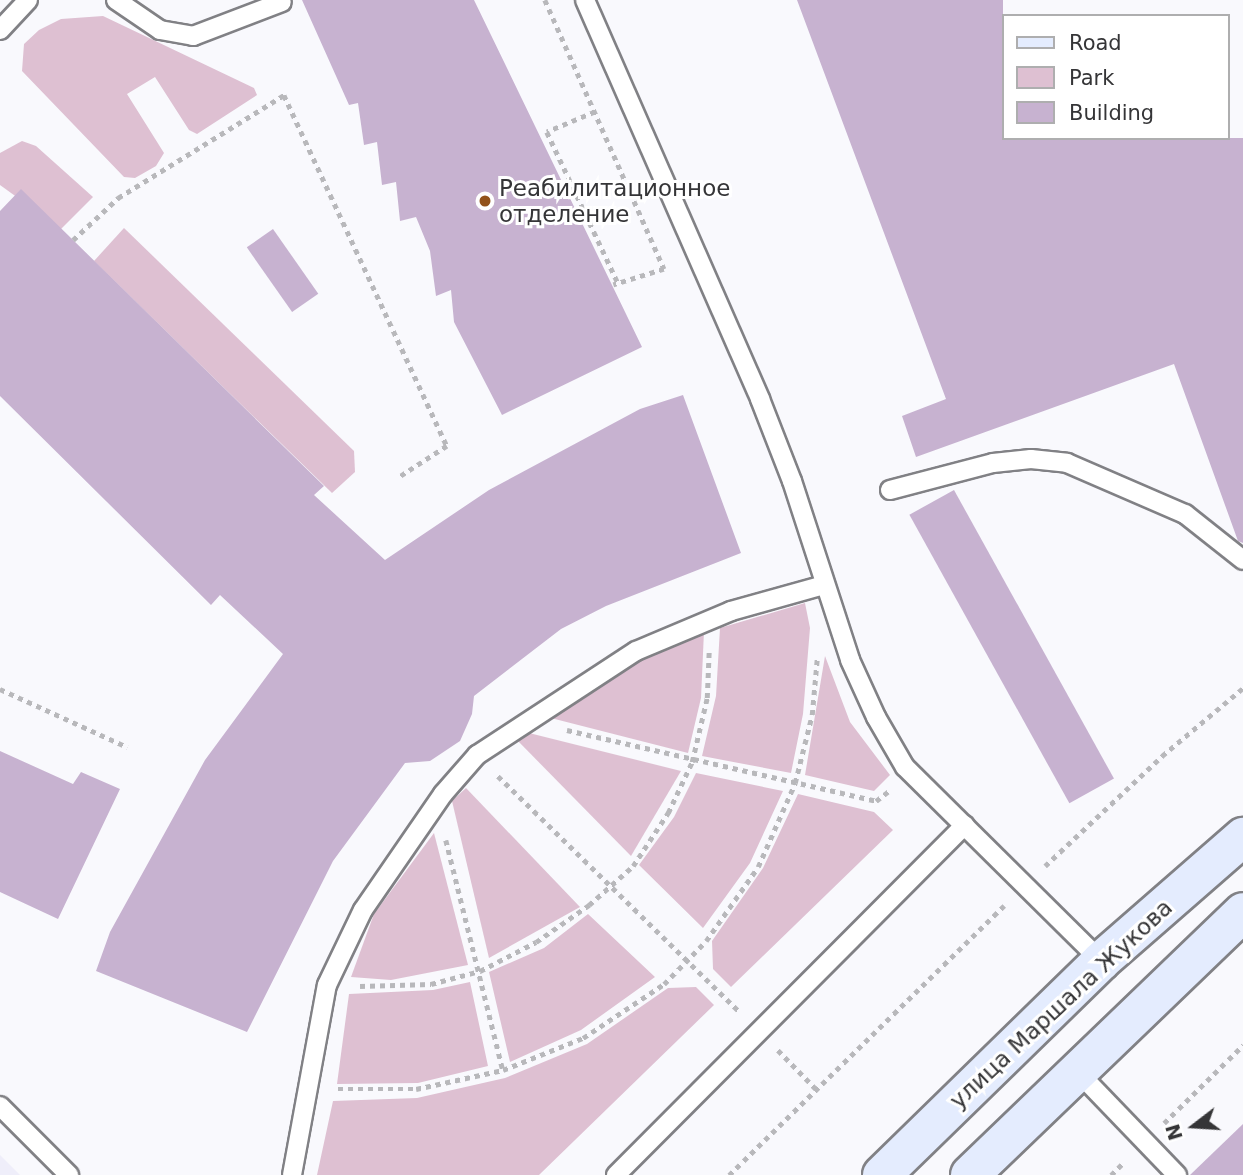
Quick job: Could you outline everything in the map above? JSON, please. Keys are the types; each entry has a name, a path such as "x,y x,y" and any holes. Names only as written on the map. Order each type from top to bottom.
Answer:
{"main road":[{"name":"улица Маршала Жукова","path":"882,1175 1101,961 1243,837"},
{"path":"970,1175 1243,912"}],"lane":[{"path":"0,30 28,0"},
{"path":"116,0 160,30 193,36 282,2"},
{"path":"585,0 760,399 792,481 850,660 900,757 1101,961"},
{"path":"890,490 993,463 1031,459 1067,463 1185,514 1243,560"},
{"path":"292,1175 327,985 363,910 436,804 477,755 526,720 636,651 711,620 824,585"},
{"path":"623,1173 759,1031 965,825"},
{"path":"1076,1070 1177,1175"},
{"path":"0,1106 69,1175"}],"path":[{"path":"545,0 595,112 663,269 616,284 547,132 595,112"},
{"path":"73,240 118,198 284,95 447,446 398,478"},
{"path":"327,985 431,984 480,971 536,942 611,886 633,866 668,813 692,761 707,698 711,620"},
{"path":"307,1089 416,1089 503,1070 583,1038 664,984 687,962 758,867 795,783 812,715 817,654"},
{"path":"729,1175 1097,814 1243,688"},
{"path":"0,689 127,747"},
{"path":"526,720 692,761 876,801 900,783"},
{"path":"477,755 817,1090"},
{"path":"436,804 503,1070"},
{"path":"1111,1175 1243,1045"}],"shaded area":[{"path":"0,1155 20,1175 0,1175"}],"green space":[{"path":"103,16 254,88 257,95 197,134 189,130 155,77 127,94 164,153 156,166 135,178 124,177 22,71 24,44 39,30 61,19"},
{"path":"22,141 36,146 93,197 61,229 0,185 0,153"},
{"path":"124,228 354,451 355,472 332,493 94,261"},
{"path":"805,603 810,628 803,714 791,773 702,756 716,696 720,628"},
{"path":"704,631 701,698 688,753 543,716 642,658"},
{"path":"825,656 850,722 890,775 874,791 805,775"},
{"path":"525,732 681,771 631,856 516,739"},
{"path":"696,773 783,791 750,863 703,928 639,865 674,817"},
{"path":"466,788 580,907 489,958 452,801"},
{"path":"798,794 874,812 893,830 731,987 713,969 712,941 763,868"},
{"path":"434,833 468,965 391,980 351,977 374,914"},
{"path":"588,914 655,977 581,1030 510,1062 489,972 544,948"},
{"path":"470,982 488,1066 418,1083 337,1084 349,994 433,990"},
{"path":"696,987 714,1005 539,1175 317,1175 333,1101 417,1098 505,1078 587,1044 668,988"}],"building":[{"name":"Реабилитационное отделение","path":"302,0 474,0 642,347 502,415 454,322 451,290 436,296 430,251 416,217 400,221 396,182 382,185 377,142 364,145 358,103 349,105"},
{"path":"797,0 1003,0 1002,140 1243,138 1243,543 1238,541 1174,364 916,457 902,416 946,399"},
{"path":"21,189 324,486 314,495 385,560 489,490 640,409 683,395 741,553 606,606 561,629 474,696 472,714 460,741 430,761 405,763 333,861 247,1032 96,971 110,932 205,760 283,654 220,595 211,605 0,396 0,211"},
{"path":"273,229 318,294 292,312 247,247"},
{"path":"954,490 1114,779 1069,803 909,515"},
{"path":"0,751 73,784 81,772 120,789 58,919 0,892"},
{"path":"1243,1124 1243,1175 1190,1175"}],"place":[{"name":"Реабилитационное отделение","path":"485,201"}]}
